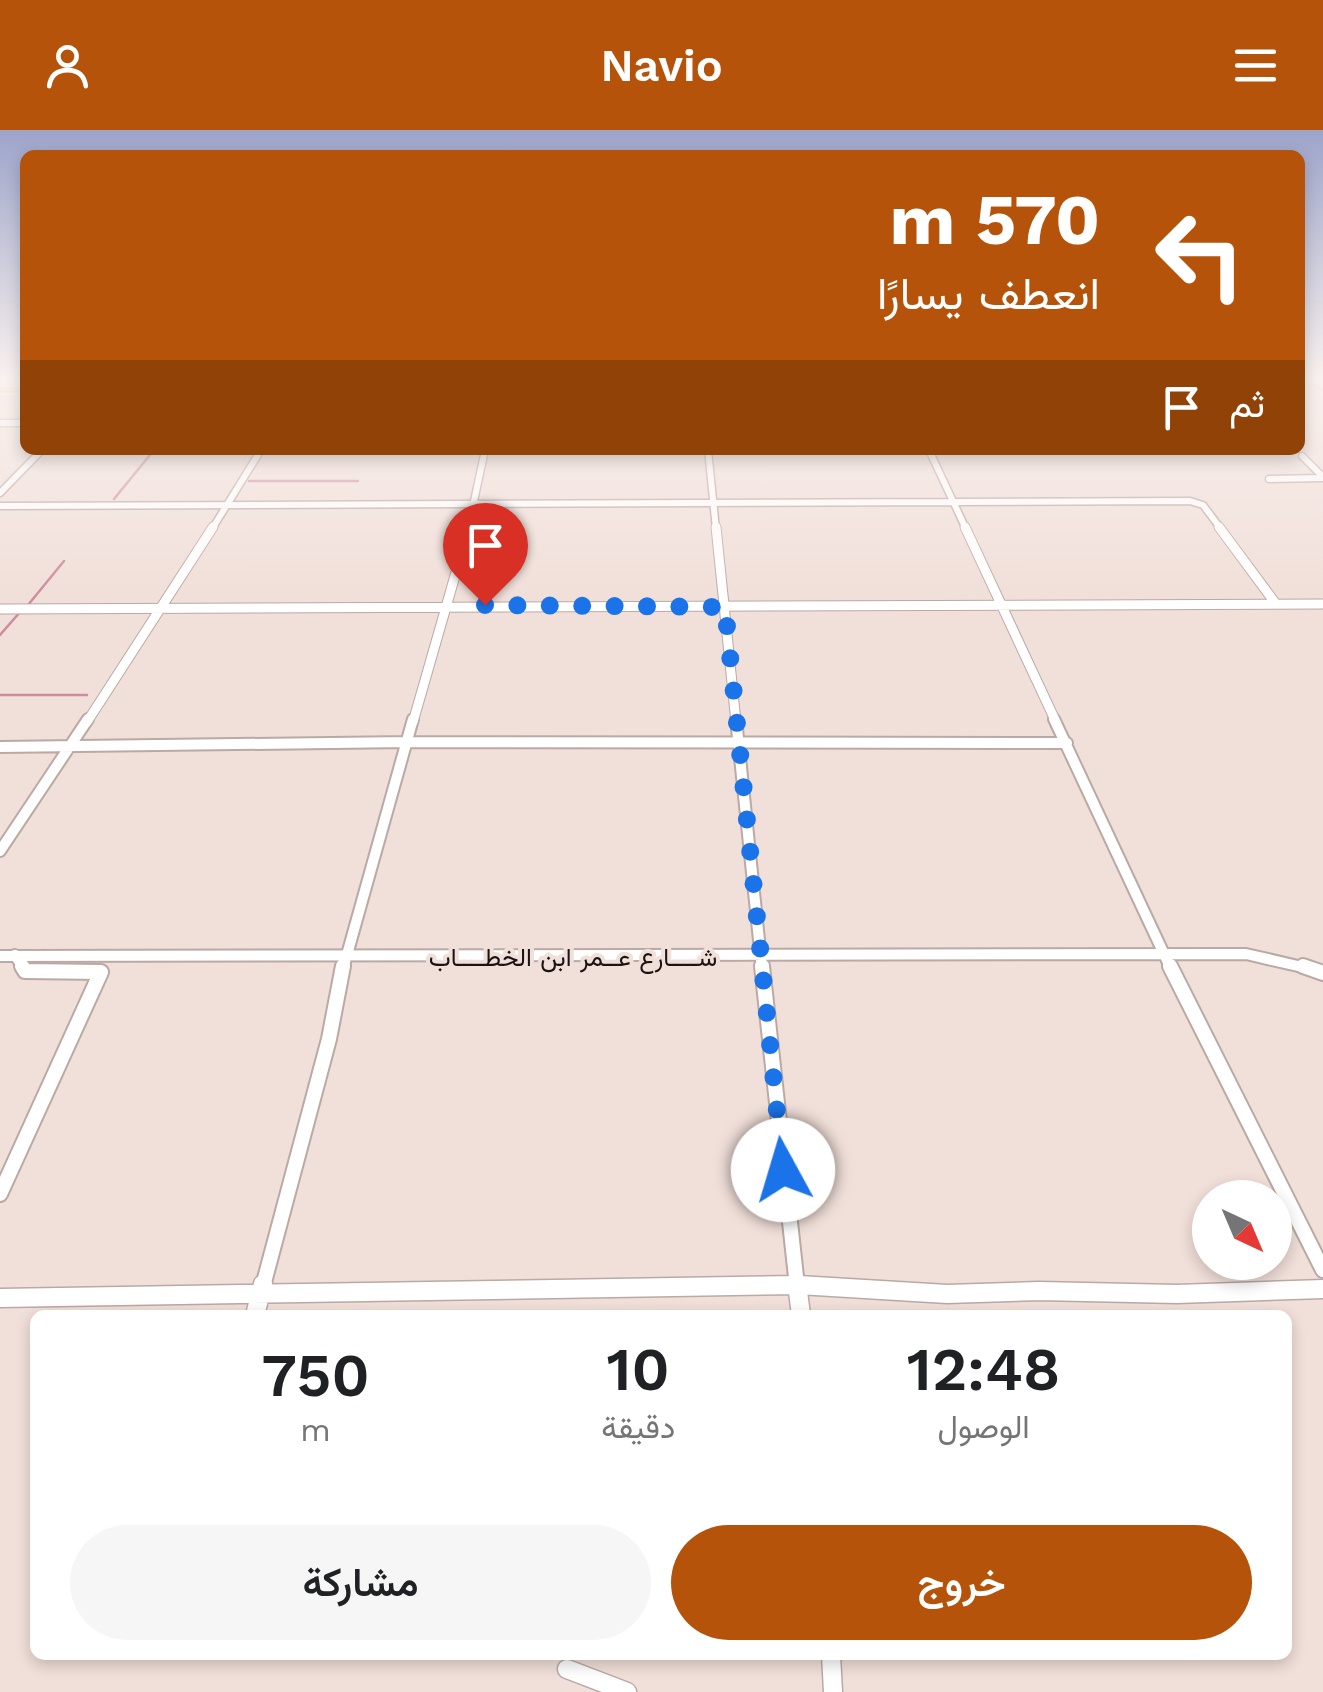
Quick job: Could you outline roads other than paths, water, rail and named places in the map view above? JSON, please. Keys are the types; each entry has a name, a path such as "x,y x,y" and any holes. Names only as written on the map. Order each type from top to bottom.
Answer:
{"street":[{"path":"0,492 37,455"},
{"path":"0,851 163,608 258,455"},
{"path":"257,1310 329,1039 346,956 476,502 484,455"},
{"path":"708,455 786,1205 802,1310"},
{"path":"931,455 1164,954 1323,1270"},
{"path":"1302,456 1323,478"},
{"path":"1269,478 1323,478"},
{"path":"0,506 1200,503 1276,604"},
{"path":"0,609 1323,604"},
{"path":"0,747 408,742 1067,743"},
{"name":"شــــارع عــمر ابن الخطــــاب","path":"7,956 1164,954 1264,956 1323,973"},
{"path":"0,1194 101,972 25,971 7,956"},
{"path":"0,1298 799,1285 947,1294 1177,1294 1323,1289"},
{"path":"831,1660 834,1692"},
{"path":"567,1669 627,1692"}],"waterway":[{"path":"114,499 150,455"},
{"path":"249,481 358,481"},
{"path":"28,605 64,561"},
{"path":"0,635 21,611"},
{"path":"0,695 87,695"}]}
